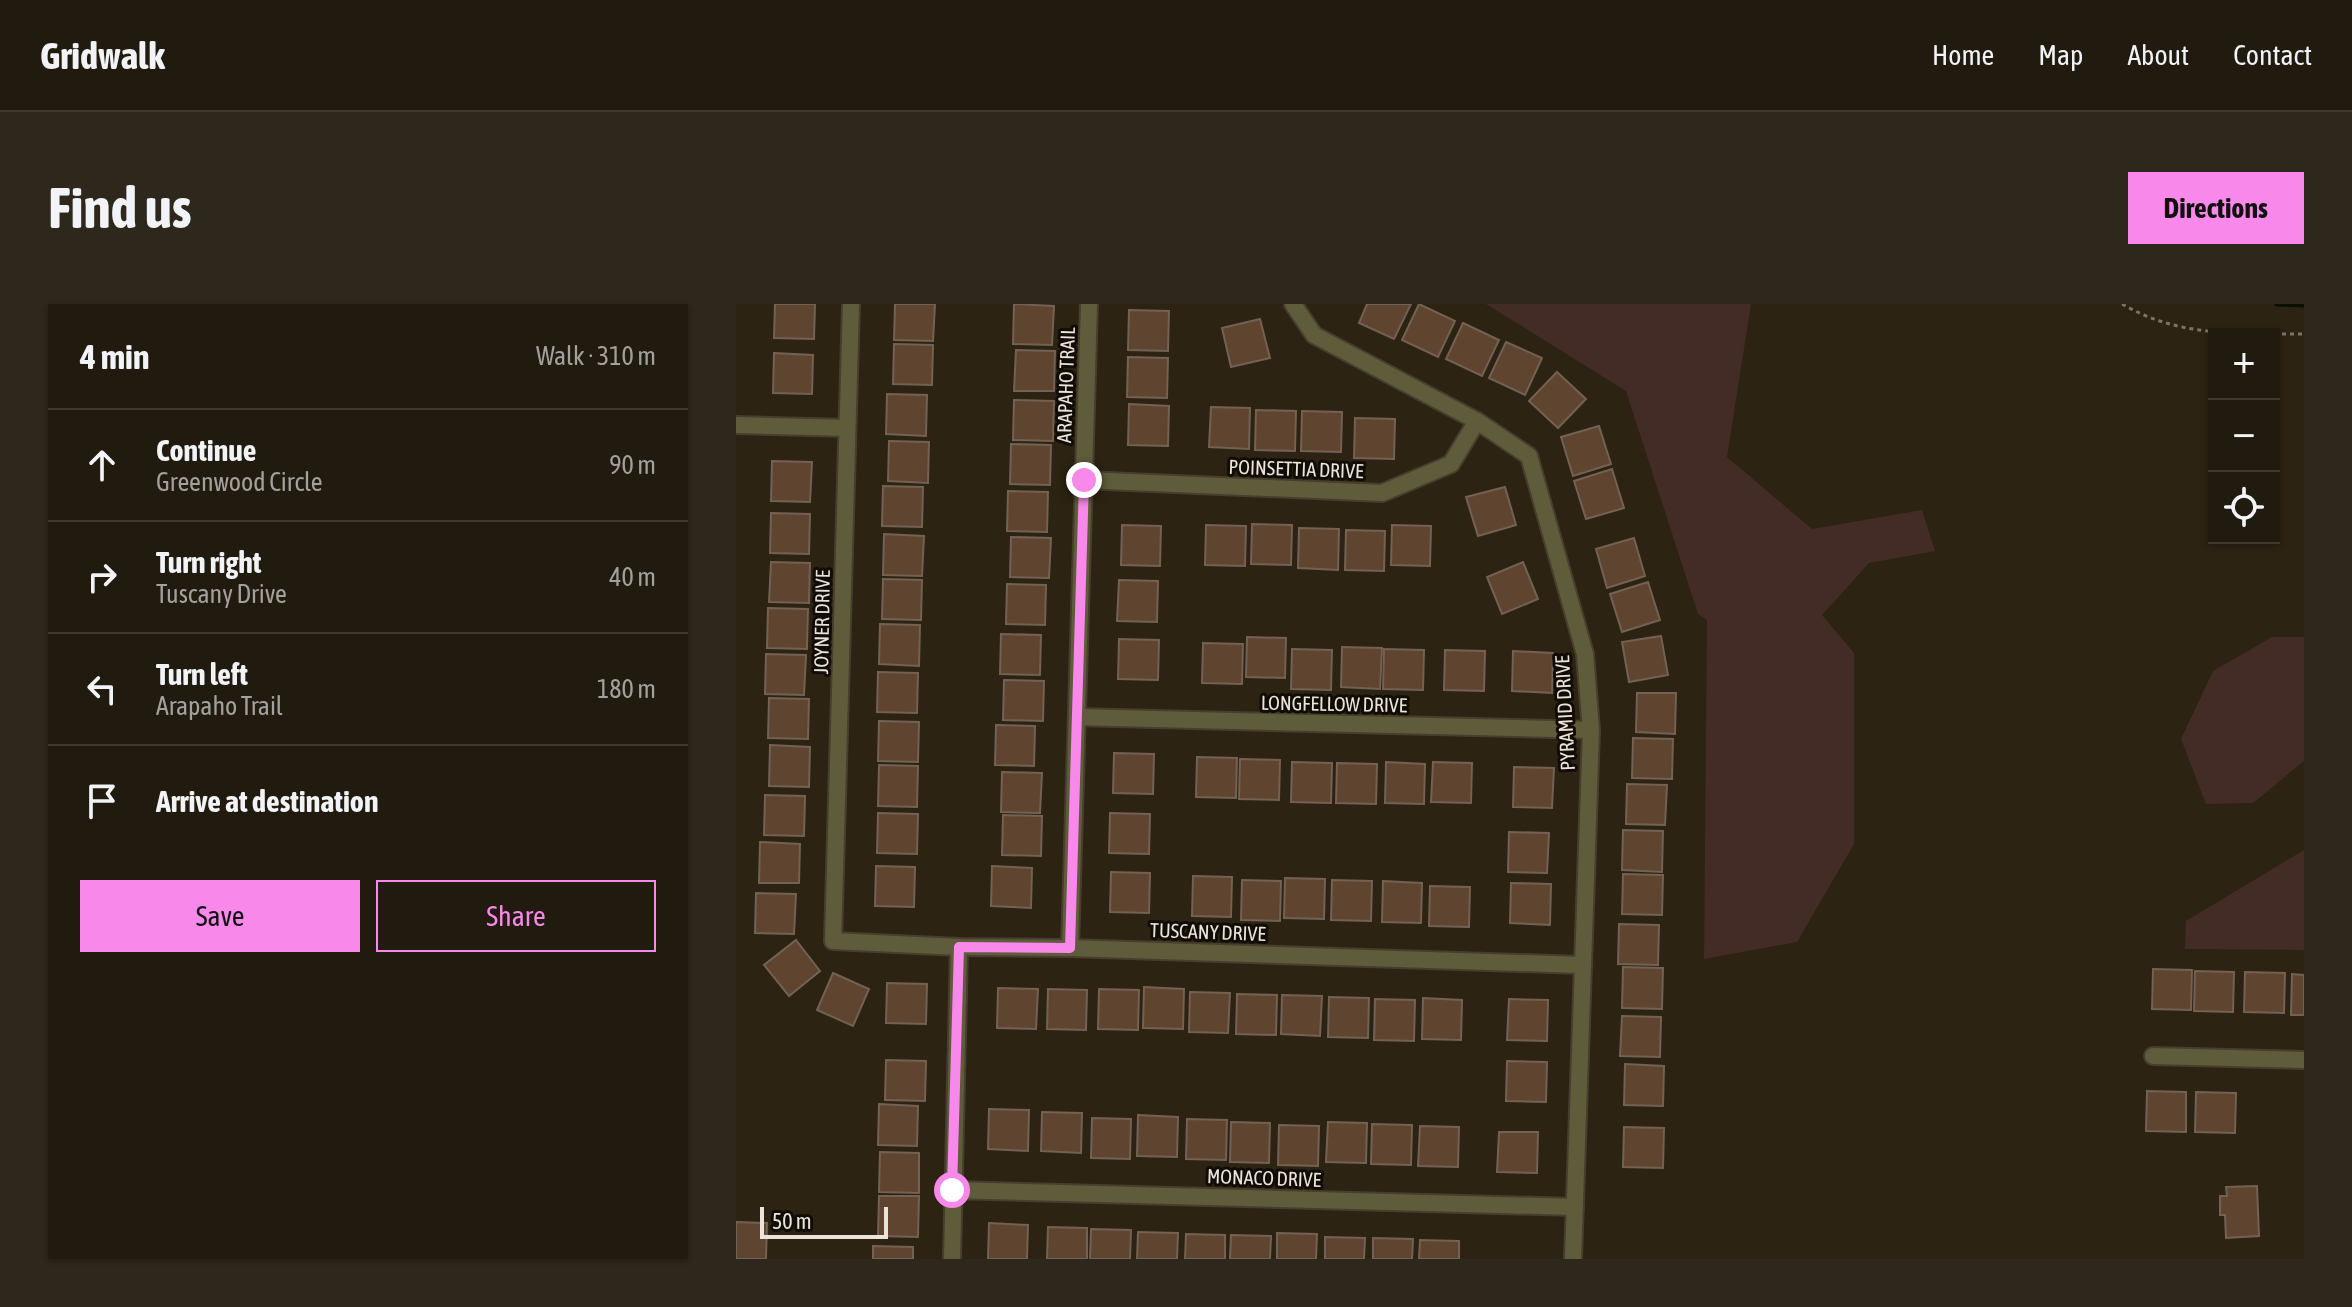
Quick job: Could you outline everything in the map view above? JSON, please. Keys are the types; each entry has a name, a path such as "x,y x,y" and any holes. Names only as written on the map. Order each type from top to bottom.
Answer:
{"street":[{"name":"JOYNER DRIVE","path":"833,941 851,304"},
{"name":"ARAPAHO TRAIL","path":"1070,948 1089,304"},
{"name":"PYRAMID DRIVE","path":"1293,304 1314,335 1477,421 1529,456 1585,654 1591,730 1573,1259"},
{"name":"POINSETTIA DRIVE","path":"1084,480 1382,493 1451,464 1477,421"},
{"path":"736,425 847,428"},
{"name":"LONGFELLOW DRIVE","path":"1077,717 1591,730"},
{"name":"TUSCANY DRIVE","path":"833,941 1581,965"},
{"path":"952,1259 959,947"},
{"path":"2153,1056 2304,1060"},
{"name":"MONACO DRIVE","path":"952,1190 1575,1207"}],"path":[{"path":"2122,304 2143,316 2208,333"},
{"path":"2280,334 2304,334"}],"shaded area":[{"path":"1486,304 1751,304 1727,457 1812,529 1922,510 1935,551 1869,563 1822,615 1854,653 1854,844 1797,942 1704,959 1707,620 1698,614 1626,391"},
{"path":"2272,637 2304,637 2304,761 2253,803 2206,804 2181,739 2213,671"},
{"path":"2304,850 2304,950 2185,949 2186,921"}],"building":[{"path":"775,304 815,304 814,339 774,338"},
{"path":"895,304 935,304 933,341 894,340"},
{"path":"1014,304 1054,306 1052,345 1013,344"},
{"path":"1367,304 1411,304 1394,339 1359,323"},
{"path":"1419,304 1455,321 1438,357 1402,340"},
{"path":"1129,310 1169,311 1168,351 1128,350"},
{"path":"1260,319 1270,358 1231,367 1222,328"},
{"path":"1463,323 1499,340 1482,376 1446,359"},
{"path":"1506,342 1542,358 1525,395 1489,378"},
{"path":"894,344 933,345 932,385 893,384"},
{"path":"1016,350 1055,351 1054,391 1014,391"},
{"path":"774,353 813,355 812,394 773,393"},
{"path":"1128,357 1168,358 1167,398 1127,397"},
{"path":"1557,372 1586,399 1558,428 1529,401"},
{"path":"887,394 927,395 926,436 886,434"},
{"path":"1014,400 1054,401 1053,441 1013,440"},
{"path":"1129,404 1169,406 1168,446 1128,445"},
{"path":"1211,407 1250,408 1249,449 1209,447"},
{"path":"1256,410 1296,411 1295,451 1255,450"},
{"path":"1302,411 1342,412 1341,452 1301,451"},
{"path":"1355,418 1395,419 1394,459 1354,458"},
{"path":"1599,426 1611,464 1573,476 1561,437"},
{"path":"889,441 929,442 928,483 888,481"},
{"path":"1011,444 1051,445 1050,485 1010,484"},
{"path":"772,461 812,462 810,502 771,501"},
{"path":"1612,469 1624,508 1586,519 1574,481"},
{"path":"883,486 923,487 922,527 882,526"},
{"path":"1505,487 1516,525 1478,536 1466,497"},
{"path":"1008,491 1048,492 1047,532 1007,531"},
{"path":"771,513 810,514 809,554 770,553"},
{"path":"1252,524 1292,525 1291,565 1251,564"},
{"path":"1122,525 1161,526 1160,566 1121,565"},
{"path":"1206,525 1246,526 1245,566 1205,565"},
{"path":"1392,525 1431,526 1430,566 1391,565"},
{"path":"1299,528 1339,529 1338,570 1298,568"},
{"path":"1346,530 1385,531 1384,571 1345,570"},
{"path":"884,534 924,536 922,576 883,575"},
{"path":"1011,537 1051,538 1049,578 1010,577"},
{"path":"1634,538 1645,576 1607,588 1596,549"},
{"path":"771,562 810,563 809,603 769,602"},
{"path":"1523,562 1538,599 1502,614 1487,577"},
{"path":"883,579 922,580 921,620 882,619"},
{"path":"1119,580 1158,581 1157,622 1117,621"},
{"path":"1648,582 1660,620 1622,632 1610,594"},
{"path":"1007,584 1046,585 1045,625 1006,624"},
{"path":"768,608 808,609 807,649 767,648"},
{"path":"880,624 920,625 919,666 879,664"},
{"path":"1001,634 1041,635 1040,675 1000,674"},
{"path":"1661,636 1668,675 1629,682 1622,642"},
{"path":"1247,637 1286,638 1285,678 1246,677"},
{"path":"1119,639 1159,640 1158,680 1118,679"},
{"path":"1203,643 1243,644 1242,684 1202,683"},
{"path":"1342,647 1382,648 1380,689 1341,687"},
{"path":"1292,649 1332,650 1331,690 1291,689"},
{"path":"1384,649 1424,650 1423,690 1383,689"},
{"path":"1445,650 1485,651 1484,691 1444,690"},
{"path":"1513,651 1553,653 1552,693 1512,691"},
{"path":"766,654 806,655 804,695 765,694"},
{"path":"878,672 918,673 917,713 877,712"},
{"path":"1004,680 1044,681 1043,721 1003,720"},
{"path":"1637,693 1676,693 1675,734 1636,732"},
{"path":"769,698 809,699 808,739 768,738"},
{"path":"879,721 919,722 918,762 878,761"},
{"path":"996,725 1035,726 1034,766 995,765"},
{"path":"1633,738 1673,739 1672,779 1632,778"},
{"path":"770,745 810,747 809,787 769,786"},
{"path":"1114,753 1154,754 1153,794 1113,793"},
{"path":"1197,757 1237,758 1236,798 1196,797"},
{"path":"1240,759 1280,760 1279,800 1239,799"},
{"path":"1292,762 1332,763 1331,803 1291,802"},
{"path":"1386,762 1425,764 1424,804 1385,803"},
{"path":"1433,762 1472,763 1471,803 1431,802"},
{"path":"1337,763 1377,764 1376,804 1336,803"},
{"path":"879,765 918,766 917,807 878,806"},
{"path":"1514,767 1554,768 1552,808 1513,807"},
{"path":"1002,772 1042,773 1040,813 1001,812"},
{"path":"1627,784 1667,785 1665,825 1626,824"},
{"path":"765,795 805,796 804,836 764,835"},
{"path":"878,813 918,814 917,854 877,853"},
{"path":"1110,813 1150,814 1149,854 1109,853"},
{"path":"1003,815 1042,816 1041,856 1002,855"},
{"path":"1623,830 1663,831 1662,872 1622,870"},
{"path":"1509,832 1549,833 1547,873 1508,872"},
{"path":"760,842 800,844 799,883 759,883"},
{"path":"876,866 915,867 914,907 875,906"},
{"path":"992,866 1032,868 1031,908 991,906"},
{"path":"1111,872 1150,873 1149,913 1110,912"},
{"path":"1623,874 1663,875 1662,915 1622,914"},
{"path":"1193,876 1232,877 1231,917 1192,916"},
{"path":"1285,878 1325,879 1324,919 1284,918"},
{"path":"1242,880 1281,881 1280,921 1241,920"},
{"path":"1332,880 1372,881 1371,921 1331,920"},
{"path":"1383,881 1422,883 1421,923 1382,922"},
{"path":"1511,883 1551,884 1550,925 1510,923"},
{"path":"1430,886 1470,887 1469,927 1429,926"},
{"path":"756,893 796,894 794,934 755,933"},
{"path":"1619,924 1659,925 1658,965 1618,964"},
{"path":"796,940 820,971 789,996 764,965"},
{"path":"1623,967 1663,968 1662,1009 1622,1008"},
{"path":"2153,969 2192,970 2191,1010 2152,1009"},
{"path":"2195,971 2234,972 2233,1012 2194,1011"},
{"path":"2245,972 2285,973 2284,1013 2244,1012"},
{"path":"833,973 869,989 853,1026 817,1010"},
{"path":"2292,974 2304,975 2304,1015 2291,1015"},
{"path":"887,983 927,984 926,1024 886,1023"},
{"path":"1144,987 1184,989 1183,1029 1143,1028"},
{"path":"998,988 1038,989 1036,1029 997,1028"},
{"path":"1048,989 1087,990 1086,1030 1047,1029"},
{"path":"1099,989 1139,990 1138,1030 1098,1029"},
{"path":"1190,992 1230,993 1228,1033 1189,1032"},
{"path":"1237,994 1277,995 1276,1035 1236,1034"},
{"path":"1282,995 1322,996 1320,1036 1281,1034"},
{"path":"1329,997 1369,998 1368,1038 1328,1037"},
{"path":"1423,998 1462,1000 1461,1040 1422,1039"},
{"path":"1375,999 1415,1000 1414,1041 1374,1040"},
{"path":"1509,999 1548,1000 1547,1041 1507,1040"},
{"path":"1622,1016 1661,1017 1660,1057 1620,1056"},
{"path":"886,1060 926,1061 925,1101 885,1100"},
{"path":"1507,1061 1547,1062 1546,1102 1506,1101"},
{"path":"1625,1064 1664,1066 1663,1106 1624,1105"},
{"path":"2147,1091 2186,1092 2186,1132 2146,1131"},
{"path":"2196,1092 2236,1093 2235,1133 2195,1132"},
{"path":"879,1104 918,1106 917,1146 878,1145"},
{"path":"989,1109 1029,1110 1028,1151 988,1149"},
{"path":"1042,1112 1082,1113 1081,1153 1041,1151"},
{"path":"1138,1115 1178,1117 1177,1157 1137,1156"},
{"path":"1092,1118 1131,1119 1130,1159 1091,1158"},
{"path":"1187,1119 1227,1120 1226,1160 1186,1159"},
{"path":"1231,1122 1270,1123 1269,1163 1230,1162"},
{"path":"1328,1122 1367,1123 1366,1163 1326,1162"},
{"path":"1372,1124 1412,1125 1411,1165 1371,1164"},
{"path":"1279,1125 1319,1126 1318,1166 1278,1165"},
{"path":"1420,1126 1459,1127 1458,1167 1418,1166"},
{"path":"1624,1127 1664,1128 1663,1168 1623,1167"},
{"path":"1499,1132 1538,1132 1537,1173 1497,1172"},
{"path":"880,1152 919,1153 919,1193 879,1192"},
{"path":"2257,1186 2259,1236 2226,1238 2225,1215 2220,1215 2220,1196 2227,1196 2226,1187"},
{"path":"879,1196 919,1196 918,1237 878,1236"},
{"path":"736,1222 767,1223 766,1259 736,1259"},
{"path":"989,1223 1028,1225 1027,1259 988,1259"},
{"path":"1048,1227 1087,1228 1087,1259 1047,1259"},
{"path":"1091,1229 1131,1230 1130,1259 1090,1259"},
{"path":"1138,1232 1178,1233 1177,1259 1137,1259"},
{"path":"1277,1233 1317,1234 1316,1259 1277,1259"},
{"path":"1186,1234 1225,1235 1225,1259 1185,1259"},
{"path":"1231,1235 1271,1236 1270,1259 1230,1259"},
{"path":"1325,1237 1365,1238 1364,1259 1325,1259"},
{"path":"1373,1238 1413,1239 1412,1259 1373,1259"},
{"path":"1420,1240 1459,1241 1459,1259 1419,1259"},
{"path":"873,1246 913,1247 913,1259 873,1259"}],"waterway":[{"path":"2277,304 2304,305"}],"route":[{"path":"952,1190 959,947 1070,948 1084,480"}]}
